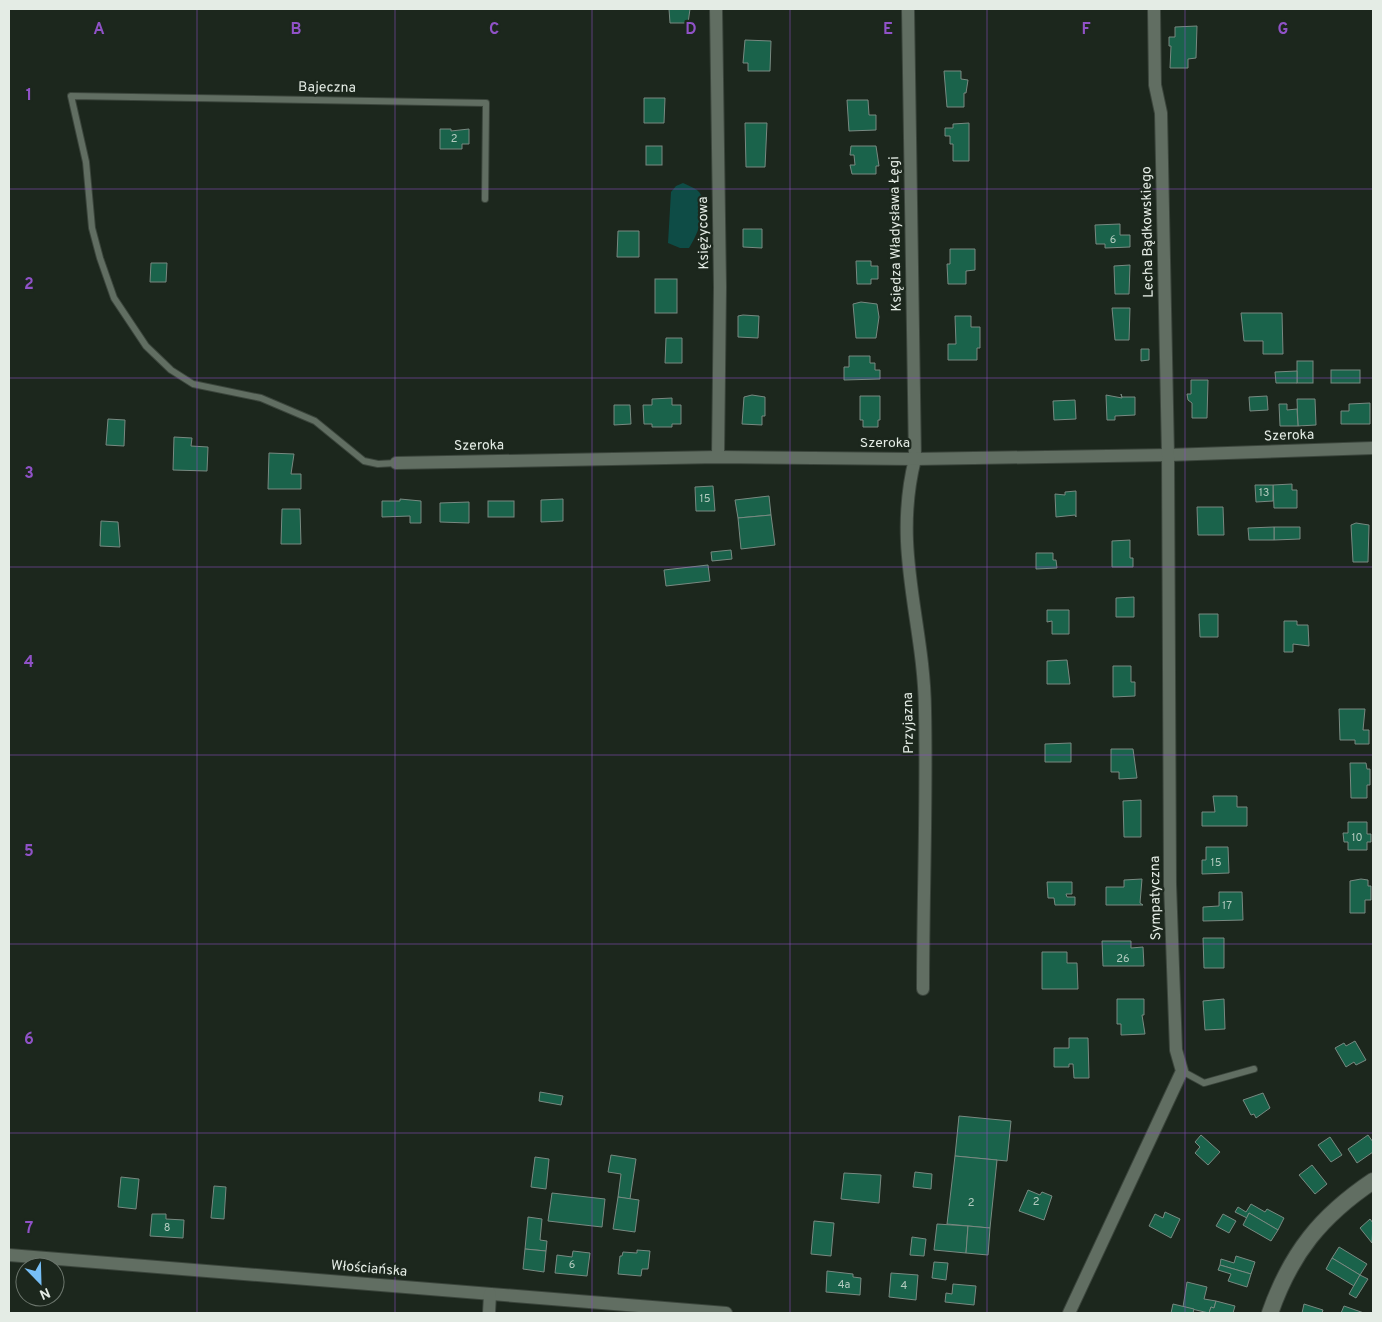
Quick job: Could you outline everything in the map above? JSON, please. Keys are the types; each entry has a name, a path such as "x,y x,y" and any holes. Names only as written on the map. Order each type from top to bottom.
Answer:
{"street":[{"name":"Księżycowa","path":"716,9 720,287 718,457"},
{"name":"Księdza Władysława Łęgi","path":"908,9 915,459"},
{"name":"Lecha Bądkowskiego","path":"1154,9 1155,85 1161,113 1168,455"},
{"name":"Szeroka","path":"396,463 718,457 915,459 1168,455 1373,448"},
{"name":"Sympatyczna","path":"1168,455 1170,884 1176,1050 1182,1071"},
{"name":"Przyjazna","path":"915,459 906,500 906,521 908,570 926,709 923,990"},
{"path":"1069,1313 1182,1071"},
{"path":"1270,1313 1289,1267 1306,1241 1326,1218 1348,1198 1373,1181"},
{"name":"Włościańska","path":"9,1255 682,1311 726,1313"},
{"path":"489,1313 490,1294"}],"lane":[{"name":"Bajeczna","path":"396,463 364,461 315,421 261,398 193,384 171,370 146,346 114,298 100,258 90,210 86,162 71,96 486,103 485,200"},
{"path":"1182,1071 1204,1083 1254,1069"}],"water":[{"path":"683,183 697,190 703,202 702,219 689,248 680,248 668,243 671,192 676,186"}],"building":[{"path":"669,9 690,9 688,23 670,23"},
{"path":"1197,26 1196,58 1188,59 1188,68 1170,68 1171,46 1169,46 1169,37 1175,37 1175,27"},
{"path":"745,40 771,41 770,71 748,71 748,63 743,63"},
{"path":"944,71 961,71 961,79 968,80 966,93 964,93 964,107 947,107"},
{"path":"644,98 665,98 664,123 644,123"},
{"path":"847,100 868,100 869,115 876,115 876,130 849,131"},
{"path":"745,123 767,123 765,167 746,167"},
{"path":"969,123 969,161 953,161 953,144 950,144 950,136 945,136 945,128 953,128 953,124"},
{"path":"440,129 451,129 451,131 469,129 469,144 462,144 462,149 440,149"},
{"path":"646,146 662,146 662,165 646,165"},
{"path":"851,146 876,146 879,166 876,166 876,174 852,174 850,165 855,165 854,155 850,155"},
{"path":"1120,224 1120,235 1130,235 1130,247 1105,248 1105,244 1096,244 1095,225"},
{"path":"743,229 762,229 762,248 743,247"},
{"path":"618,231 639,231 639,257 617,257"},
{"path":"950,249 975,249 975,270 966,271 966,284 948,284 947,264 950,264"},
{"path":"856,261 871,261 871,266 878,266 878,279 871,279 871,284 857,284"},
{"path":"151,263 167,263 166,282 150,282"},
{"path":"1130,265 1129,294 1115,294 1114,266"},
{"path":"655,279 677,279 677,313 655,313"},
{"path":"861,302 877,304 879,317 876,338 856,338 853,304"},
{"path":"1112,308 1130,308 1129,340 1115,340"},
{"path":"1241,313 1282,313 1283,354 1263,354 1263,341 1244,341"},
{"path":"738,316 759,316 758,338 738,337"},
{"path":"955,316 971,316 971,327 980,327 980,348 977,348 977,360 948,360 948,344 956,344"},
{"path":"666,338 682,338 682,363 665,363"},
{"path":"1141,349 1149,349 1149,360 1141,361"},
{"path":"849,356 870,356 870,363 875,363 875,370 880,370 880,379 844,380 844,367 849,367"},
{"path":"1297,361 1313,361 1313,383 1297,383"},
{"path":"1331,370 1360,370 1360,383 1331,383"},
{"path":"1297,371 1297,383 1276,383 1275,372"},
{"path":"1191,380 1208,380 1207,418 1192,418 1192,403 1188,400 1187,394 1191,394"},
{"path":"1121,394 1122,397 1135,397 1135,415 1115,416 1115,420 1107,420 1106,395 1122,398"},
{"path":"752,395 765,397 765,416 762,416 762,425 742,424 744,397"},
{"path":"860,396 880,396 880,420 878,420 878,427 863,427 863,420 860,420"},
{"path":"1267,396 1268,410 1250,411 1249,397"},
{"path":"672,398 672,405 681,405 681,424 672,424 672,427 652,427 652,424 644,424 643,405 652,405 652,399"},
{"path":"1297,399 1315,399 1316,425 1298,426"},
{"path":"1075,400 1076,419 1054,420 1053,401"},
{"path":"1370,403 1370,424 1341,424 1341,411 1349,411 1349,404"},
{"path":"1279,404 1287,404 1287,410 1297,409 1298,426 1280,426"},
{"path":"614,405 630,405 631,424 614,425"},
{"path":"108,419 125,420 124,446 106,445"},
{"path":"174,437 192,438 191,446 208,447 207,471 173,470"},
{"path":"269,453 294,454 291,474 301,474 301,489 268,489"},
{"path":"1292,484 1292,490 1297,490 1297,508 1274,508 1273,485"},
{"path":"1255,485 1273,485 1273,501 1256,502"},
{"path":"713,486 715,511 696,511 695,487"},
{"path":"1076,491 1076,517 1075,515 1056,517 1055,494 1065,495 1065,492"},
{"path":"769,496 771,515 738,518 735,500"},
{"path":"400,499 421,501 421,523 410,523 410,516 382,517 382,501 400,501"},
{"path":"563,499 563,521 541,522 541,500"},
{"path":"488,501 514,501 514,517 488,517"},
{"path":"469,502 469,523 440,522 440,503"},
{"path":"1197,507 1223,507 1224,535 1198,535"},
{"path":"282,509 300,509 301,544 281,544"},
{"path":"771,515 775,545 741,549 738,518"},
{"path":"101,521 118,522 120,547 100,546"},
{"path":"1356,523 1369,525 1368,562 1353,562 1351,525"},
{"path":"1274,527 1300,527 1300,539 1274,540"},
{"path":"1274,527 1274,540 1249,540 1248,528"},
{"path":"1130,540 1130,558 1133,558 1133,567 1112,567 1112,541"},
{"path":"731,550 732,559 712,561 711,552"},
{"path":"1036,553 1053,553 1053,560 1056,560 1057,568 1036,569"},
{"path":"708,565 710,581 666,586 664,570"},
{"path":"1134,597 1134,617 1116,617 1116,598"},
{"path":"1047,610 1069,610 1069,634 1052,634 1052,621 1047,622"},
{"path":"1199,614 1218,614 1218,637 1200,637"},
{"path":"1284,621 1297,621 1297,625 1308,625 1309,646 1293,644 1293,652 1284,652"},
{"path":"1067,660 1070,684 1047,684 1047,661"},
{"path":"1113,666 1131,666 1131,682 1135,682 1135,696 1113,697"},
{"path":"1339,709 1365,709 1363,730 1369,730 1369,744 1355,744 1355,740 1340,740"},
{"path":"1071,743 1071,762 1045,762 1045,744"},
{"path":"1111,749 1133,749 1137,778 1119,779 1119,772 1111,772"},
{"path":"1350,763 1366,763 1367,769 1370,769 1370,785 1367,785 1367,798 1351,798"},
{"path":"1213,796 1237,796 1237,807 1247,807 1247,826 1202,826 1202,812 1215,812"},
{"path":"1141,800 1141,837 1124,837 1123,801"},
{"path":"1348,822 1367,822 1367,834 1371,834 1371,842 1367,842 1367,850 1348,850 1348,842 1344,842 1343,833 1348,833"},
{"path":"1206,847 1228,847 1229,873 1202,874 1202,860 1206,860"},
{"path":"1142,879 1140,903 1143,905 1106,905 1106,887 1124,887 1124,880"},
{"path":"1368,880 1368,886 1371,886 1371,900 1365,900 1365,913 1350,913 1350,881"},
{"path":"1047,882 1072,882 1072,894 1066,894 1067,897 1075,897 1075,905 1055,905 1054,898 1048,898"},
{"path":"1219,892 1242,892 1243,920 1203,921 1203,907 1219,906"},
{"path":"1203,938 1224,938 1224,968 1204,968"},
{"path":"1102,941 1131,941 1131,948 1143,947 1144,966 1103,966"},
{"path":"1042,952 1067,952 1067,963 1077,963 1078,989 1042,989"},
{"path":"1117,999 1144,999 1144,1015 1142,1015 1145,1034 1121,1035 1121,1024 1117,1024"},
{"path":"1224,999 1225,1029 1205,1030 1203,1001"},
{"path":"1069,1038 1088,1038 1089,1078 1074,1078 1073,1064 1069,1064 1069,1067 1054,1067 1054,1048 1069,1048"},
{"path":"1355,1041 1366,1060 1356,1065 1354,1062 1346,1067 1335,1048 1344,1043 1346,1046"},
{"path":"540,1092 563,1096 561,1105 539,1101"},
{"path":"1263,1093 1270,1108 1256,1118 1254,1114 1251,1115 1243,1100"},
{"path":"959,1116 1011,1121 1007,1161 955,1156"},
{"path":"1201,1135 1220,1152 1208,1165 1195,1153 1200,1147 1195,1142"},
{"path":"1368,1135 1373,1142 1373,1152 1357,1163 1348,1149"},
{"path":"1330,1137 1342,1155 1331,1162 1318,1145"},
{"path":"611,1155 636,1159 630,1199 618,1197 621,1174 608,1172"},
{"path":"955,1156 997,1160 990,1228 947,1224"},
{"path":"535,1157 549,1159 546,1189 531,1187"},
{"path":"1312,1165 1327,1184 1315,1194 1299,1175"},
{"path":"915,1172 932,1174 931,1189 913,1187"},
{"path":"844,1173 881,1175 879,1203 841,1199"},
{"path":"121,1177 139,1179 136,1209 118,1207"},
{"path":"214,1186 226,1187 224,1219 211,1218"},
{"path":"1028,1190 1040,1195 1042,1192 1052,1196 1044,1220 1019,1211"},
{"path":"552,1193 605,1199 602,1227 548,1221"},
{"path":"618,1197 639,1200 635,1232 613,1229"},
{"path":"1251,1204 1265,1212 1267,1209 1284,1218 1278,1230 1249,1213 1247,1218 1235,1212 1238,1207 1246,1212"},
{"path":"1165,1212 1180,1219 1171,1238 1149,1226 1155,1214 1163,1218"},
{"path":"1249,1213 1278,1230 1271,1241 1243,1225"},
{"path":"152,1214 166,1214 166,1219 184,1220 183,1238 150,1236"},
{"path":"1223,1214 1236,1221 1229,1233 1216,1226"},
{"path":"528,1217 542,1219 540,1240 547,1241 546,1251 525,1249"},
{"path":"1370,1219 1373,1223 1372,1243 1360,1228"},
{"path":"814,1221 834,1223 831,1256 811,1254"},
{"path":"937,1224 968,1226 966,1253 934,1250"},
{"path":"968,1226 990,1228 988,1255 966,1253"},
{"path":"912,1237 926,1239 924,1256 910,1255"},
{"path":"1339,1247 1367,1264 1360,1275 1332,1258"},
{"path":"525,1249 546,1251 544,1272 523,1269"},
{"path":"637,1250 650,1251 648,1269 642,1269 641,1276 618,1274 620,1256 622,1256 623,1252 637,1253"},
{"path":"573,1251 590,1253 587,1276 555,1273 557,1255 572,1257"},
{"path":"1236,1256 1255,1262 1251,1274 1220,1265 1221,1259 1234,1263"},
{"path":"1332,1258 1360,1275 1354,1286 1326,1269"},
{"path":"934,1262 948,1263 946,1280 932,1278"},
{"path":"1220,1265 1251,1274 1247,1287 1228,1281 1231,1274 1218,1270"},
{"path":"827,1271 853,1274 853,1277 861,1278 860,1295 826,1292"},
{"path":"891,1273 918,1275 916,1300 889,1297"},
{"path":"1360,1275 1368,1279 1356,1298 1349,1294"},
{"path":"1187,1282 1207,1287 1204,1299 1216,1301 1214,1308 1211,1307 1209,1313 1183,1307"},
{"path":"953,1284 976,1286 974,1305 945,1302 946,1293 952,1294"},
{"path":"1216,1301 1235,1306 1233,1313 1209,1313 1211,1307 1214,1308"},
{"path":"1173,1304 1194,1309 1193,1313 1171,1313"},
{"path":"1304,1304 1323,1310 1322,1313 1302,1313"},
{"path":"1344,1306 1364,1313 1341,1313"}]}
